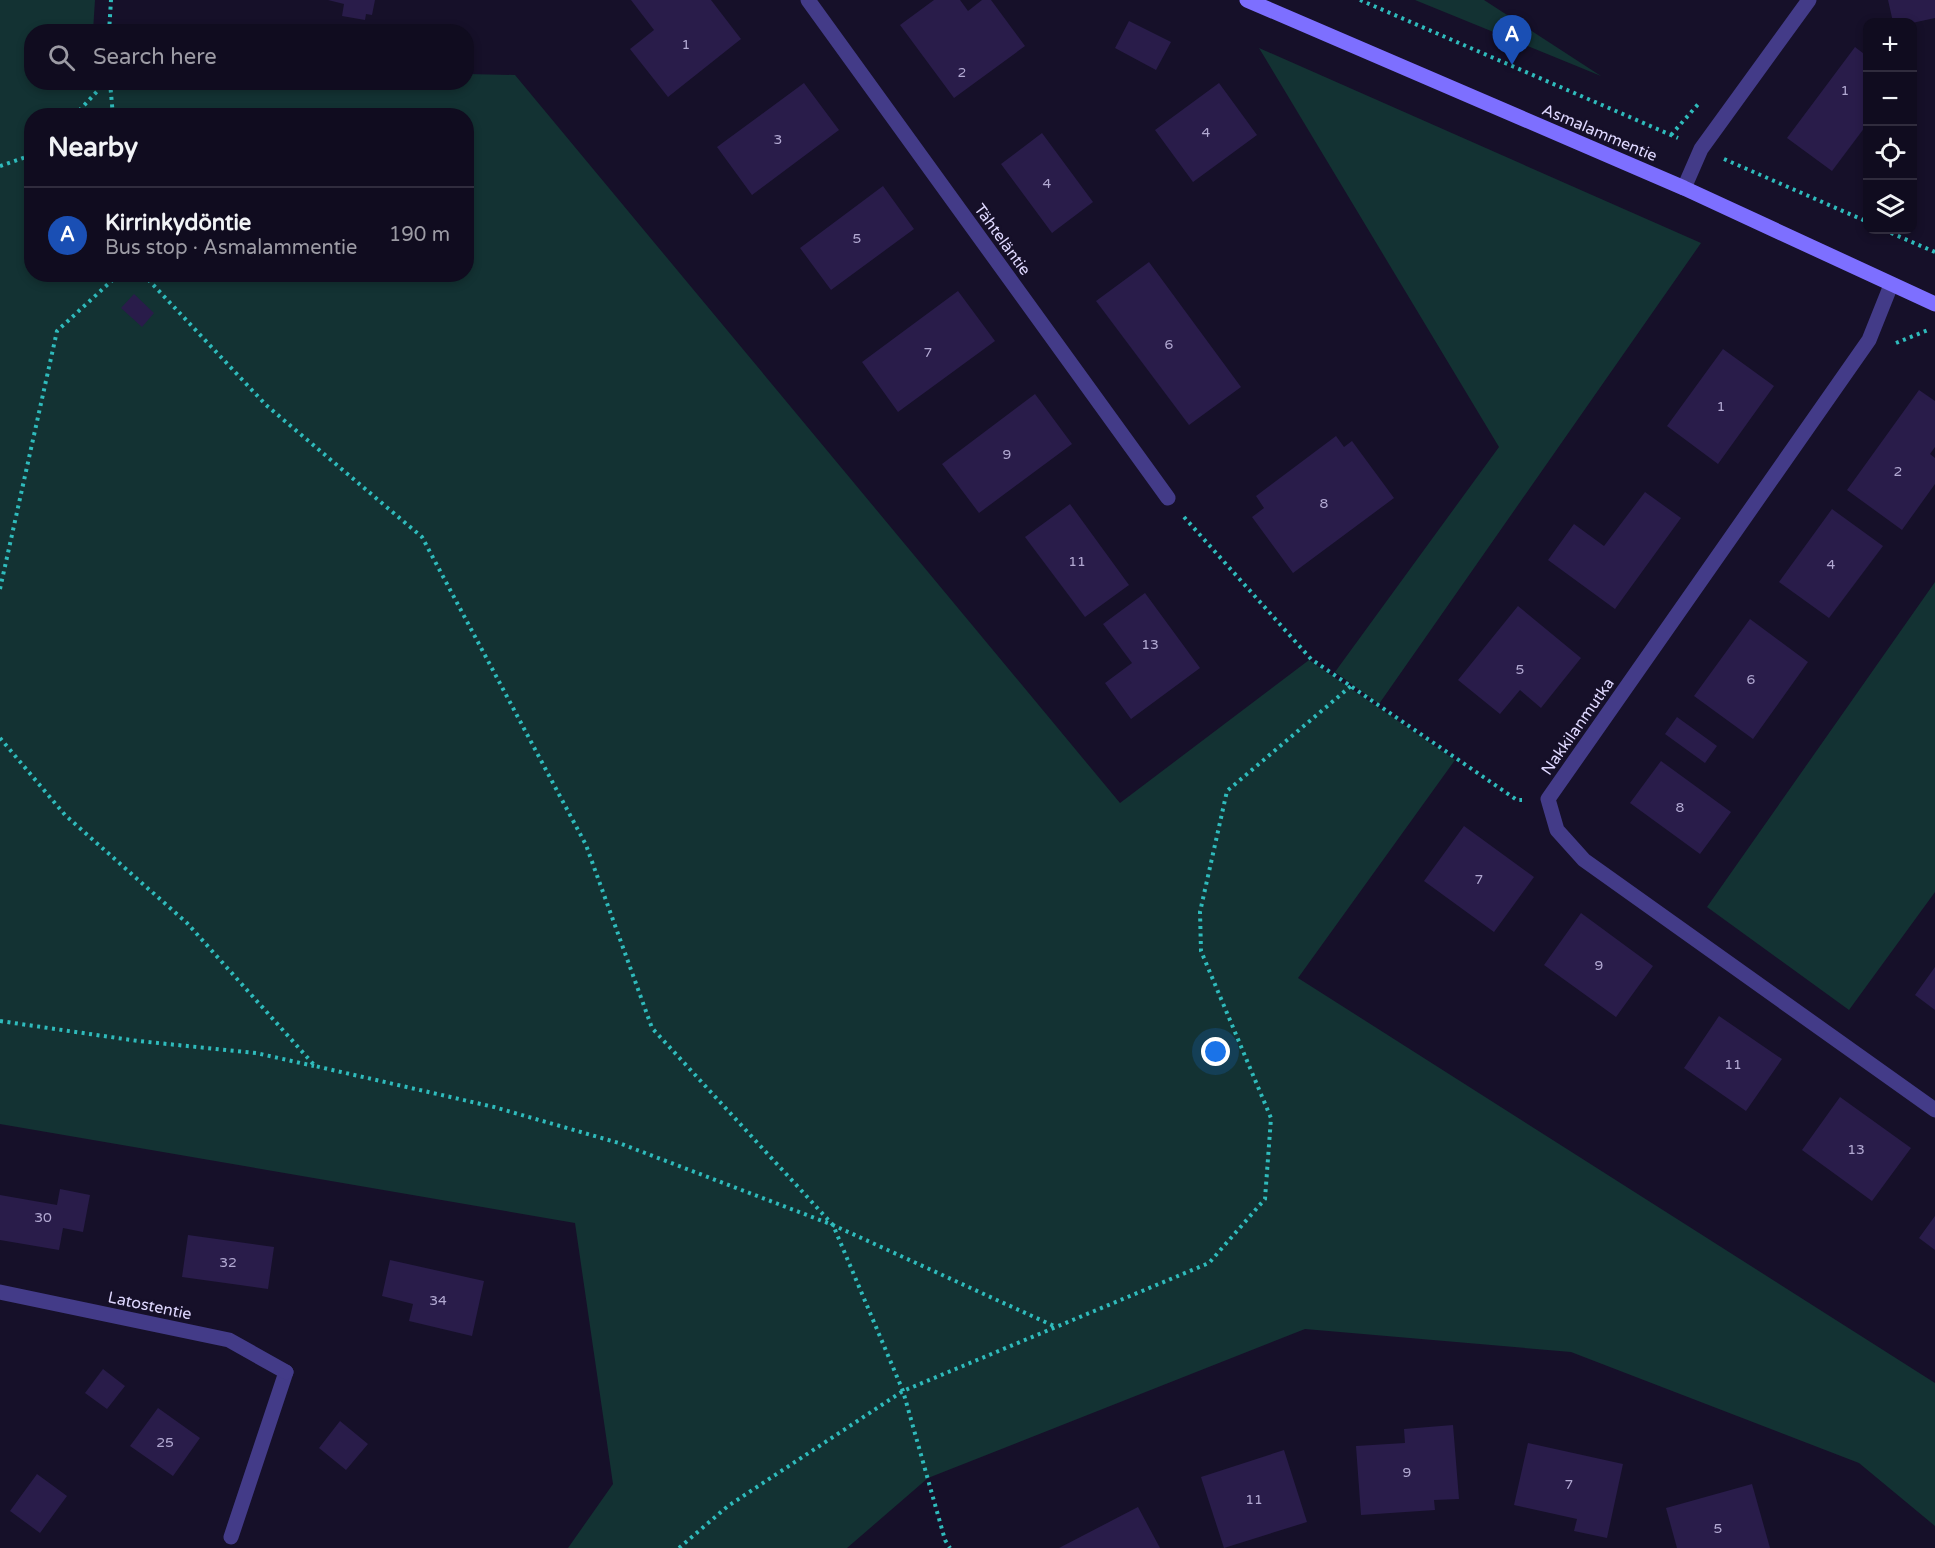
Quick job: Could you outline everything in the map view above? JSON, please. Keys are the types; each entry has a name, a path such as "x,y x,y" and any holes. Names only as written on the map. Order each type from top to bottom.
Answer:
{"street":[{"name":"Tähteläntie","path":"808,0 1168,498"},
{"name":"Asmalammentie","path":"1247,0 1684,188 1935,304"},
{"path":"1684,188 1701,149 1809,0"},
{"name":"Nakkilanmutka","path":"1891,285 1869,340 1548,799 1557,830 1584,860 1935,1110"},
{"name":"Latostentie","path":"0,1292 229,1340 286,1372 231,1537"}],"path":[{"path":"110,24 111,0"},
{"name":"Asmalammentie","path":"1360,0 1863,220"},
{"path":"82,108 100,90"},
{"path":"109,90 112,108"},
{"path":"0,166 24,158"},
{"path":"1893,234 1935,252"},
{"path":"0,589 57,331 111,282"},
{"path":"151,282 266,405 422,537 586,845 652,1028 833,1225 903,1391 945,1540 950,1548"},
{"path":"1889,352 1896,343 1930,329"},
{"path":"1168,498 1311,659 1516,800"},
{"path":"679,1548 728,1506 903,1391 1209,1263 1265,1199 1271,1118 1201,951 1200,912 1227,791 1351,686"},
{"path":"0,738 65,814 187,923 315,1066"},
{"path":"0,1021 138,1041 256,1053 494,1107 619,1143 833,1225 1056,1327"}],"green space":[{"path":"0,0 95,0 93,24 24,24 24,90 474,90 474,74 515,75 1120,803 1309,660 1455,760 1298,978 1935,1383 1935,1526 1859,1463 1571,1352 1305,1329 928,1478 847,1548 568,1548 613,1484 575,1223 0,1124"},
{"path":"1415,0 1484,0 1601,76"},
{"path":"1259,48 1701,243 1379,704 1335,672 1499,447"},
{"path":"1935,582 1935,892 1849,1010 1707,907"}],"building":[{"path":"328,0 375,0 372,15 366,14 365,20 342,16 344,4"},
{"path":"631,0 711,0 741,39 668,97 630,49 654,30"},
{"path":"934,0 960,0 968,11 982,0 991,0 1025,46 954,98 900,25"},
{"path":"1888,0 1935,0 1935,18 1917,22 1917,18 1892,18"},
{"path":"1129,21 1171,42 1156,70 1115,48"},
{"path":"1855,47 1863,53 1863,130 1832,171 1787,138"},
{"path":"804,83 839,130 752,195 717,147"},
{"path":"1219,83 1257,135 1193,182 1155,130"},
{"path":"1042,133 1093,202 1052,233 1001,164"},
{"path":"883,186 914,229 831,290 800,248"},
{"path":"1149,262 1241,387 1189,425 1096,301"},
{"path":"958,291 995,341 898,412 862,362"},
{"path":"134,294 154,313 142,327 121,308"},
{"path":"1723,349 1774,386 1718,464 1667,426"},
{"path":"1919,390 1935,401 1935,447 1930,454 1935,458 1935,484 1902,530 1847,490"},
{"path":"1035,394 1072,444 979,513 942,464"},
{"path":"1336,436 1344,447 1352,441 1394,498 1293,573 1252,517 1264,508 1256,496"},
{"path":"1645,492 1681,518 1615,609 1548,560 1574,524 1604,546"},
{"path":"1070,504 1129,585 1085,617 1025,537"},
{"path":"1832,509 1883,546 1829,618 1779,582"},
{"path":"1145,593 1200,668 1131,719 1105,683 1132,663 1103,624"},
{"path":"1518,606 1581,658 1541,708 1520,690 1500,714 1458,680"},
{"path":"1750,619 1808,662 1753,739 1694,696"},
{"path":"1677,717 1717,746 1705,763 1665,734"},
{"path":"1661,761 1731,812 1700,854 1630,803"},
{"path":"1464,826 1534,877 1494,932 1424,881"},
{"path":"1581,913 1653,966 1616,1017 1544,965"},
{"path":"1935,967 1935,1010 1915,995"},
{"path":"1719,1016 1782,1059 1746,1111 1684,1068"},
{"path":"1840,1097 1911,1148 1872,1201 1802,1150"},
{"path":"60,1189 90,1195 83,1232 63,1228 59,1250 0,1240 0,1195 57,1205"},
{"path":"1935,1216 1935,1250 1919,1238"},
{"path":"188,1235 274,1247 268,1289 182,1277"},
{"path":"390,1260 484,1281 472,1336 409,1321 413,1304 382,1296"},
{"path":"103,1369 125,1386 107,1409 85,1393"},
{"path":"158,1408 200,1438 173,1476 130,1446"},
{"path":"340,1421 368,1444 346,1470 319,1448"},
{"path":"1453,1425 1459,1499 1434,1500 1435,1510 1361,1515 1356,1446 1405,1443 1404,1429"},
{"path":"1528,1443 1623,1464 1607,1538 1574,1531 1577,1519 1514,1505"},
{"path":"1284,1450 1307,1522 1224,1548 1201,1477"},
{"path":"37,1474 67,1496 40,1533 10,1511"},
{"path":"1752,1484 1770,1548 1677,1548 1666,1508"},
{"path":"1138,1507 1160,1548 1059,1548"}],"place":[{"name":"Kirrinkydöntie","path":"1512,65"}]}
